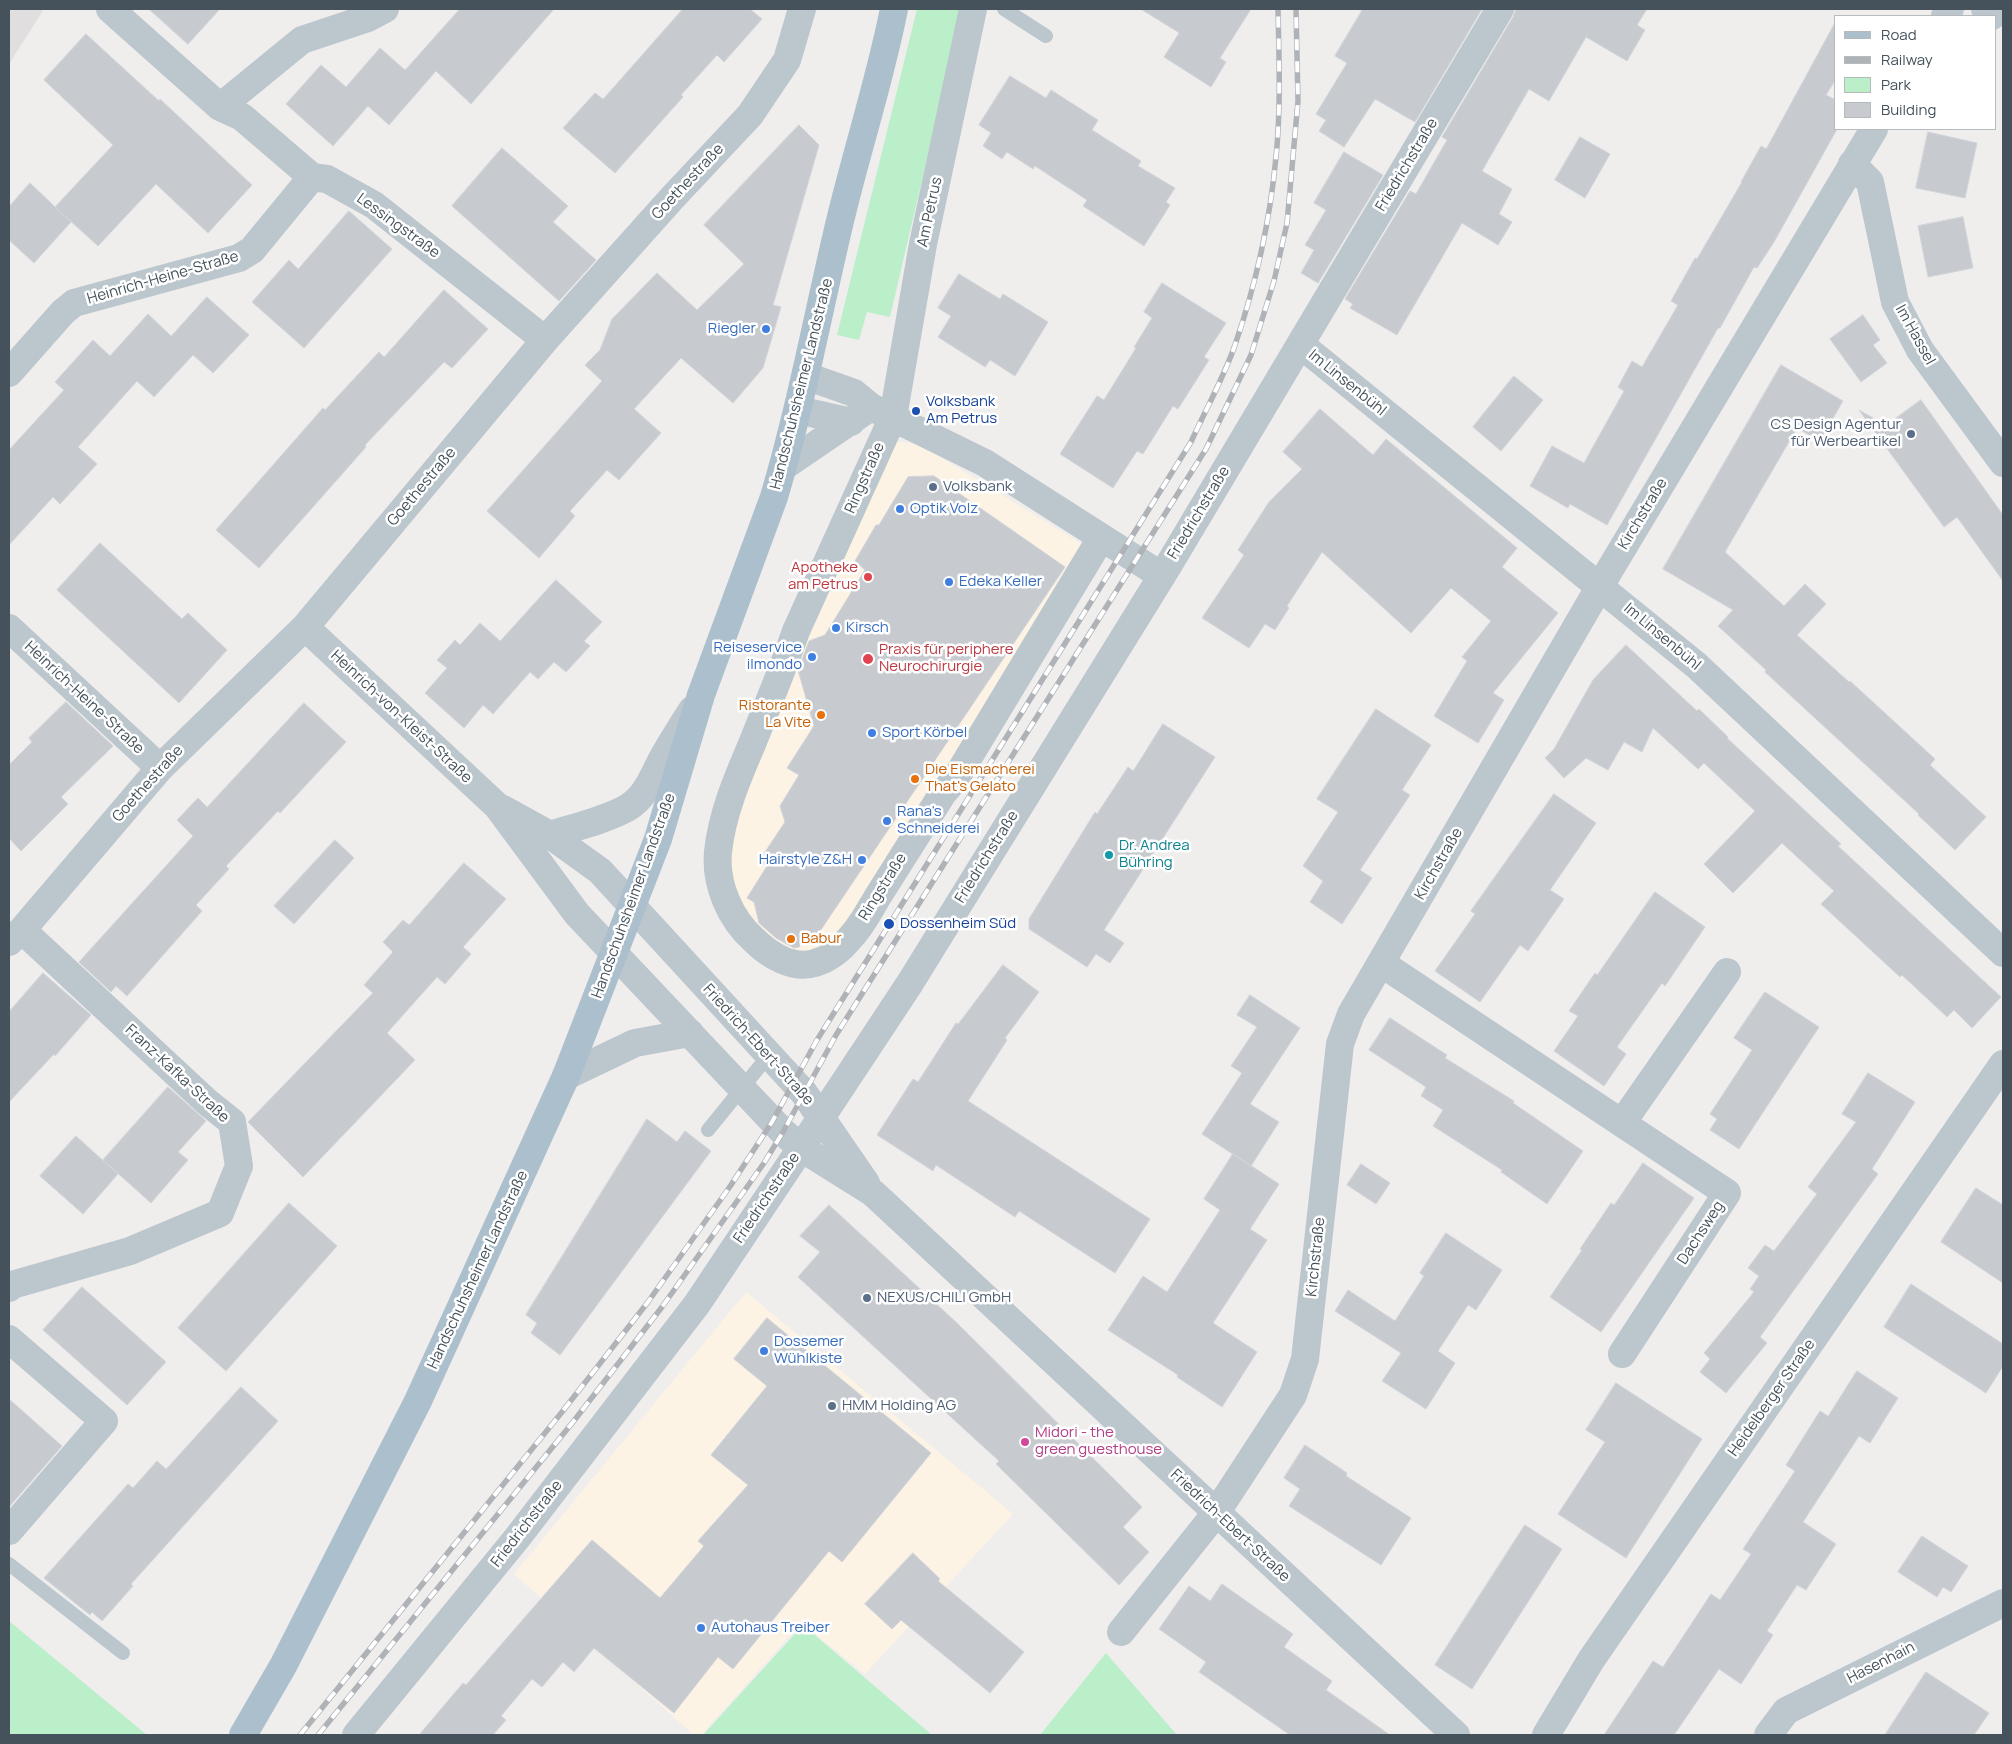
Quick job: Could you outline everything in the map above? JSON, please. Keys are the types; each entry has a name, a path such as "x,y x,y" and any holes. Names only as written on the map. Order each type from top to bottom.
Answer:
{"main road":[{"name":"Handschuhsheimer Landstraße","path":"244,1735 283,1666 418,1401 566,1076 633,906 658,839 701,696 774,497 783,467 806,376 853,169 894,9"}],"street":[{"name":"Lessingstraße","path":"110,9 220,107 242,117 312,178 327,179 374,205 545,340"},
{"path":"220,107 302,40 368,18 385,9"},
{"name":"Goethestraße","path":"15,936 160,768 305,627 545,340 750,115 788,60 802,9"},
{"name":"Am Petrus","path":"872,415 923,244 974,9"},
{"name":"Friedrichstraße","path":"356,1735 517,1538 697,1304 801,1148 910,983 1162,576 1500,9"},
{"name":"Kirchstraße","path":"1121,1632 1216,1513 1292,1395 1305,1359 1340,1044 1351,1014 1600,586 1873,130"},
{"name":"Im Hassel","path":"1852,164 1870,182 1895,302 1920,350 2003,463"},
{"name":"Heinrich-Heine-Straße","path":"9,373 63,312 74,303 239,258 252,250 312,178"},
{"name":"Im Linsenbühl","path":"1301,345 1696,665 2003,953"},
{"path":"806,376 854,393 872,415"},
{"path":"798,410 872,415 985,463 1162,576"},
{"path":"783,467 872,415"},
{"name":"Ringstraße","path":"872,415 784,665 730,796 723,821 717,869 723,892 733,914 749,936 765,951 780,959 799,965 812,964 824,960 852,937 943,793 956,778 1102,538"},
{"name":"Heinrich-von-Kleist-Straße","path":"305,627 497,806 577,914 614,954"},
{"name":"Heinrich-Heine-Straße","path":"9,628 160,768"},
{"path":"550,835 607,817 627,808 638,800 649,786 665,753 701,696"},
{"name":"Heinrich-von-Kleist-Straße","path":"497,806 524,819 550,835 600,871 633,906"},
{"name":"Friedrich-Ebert-Straße","path":"633,906 804,1093 873,1193"},
{"name":"Franz-Kafka-Straße","path":"9,1288 12,1284 130,1251 220,1214 238,1166 232,1122 15,936"},
{"name":"Friedrich-Ebert-Straße","path":"614,954 783,1132 801,1148 873,1193 1456,1735"},
{"name":"Dachsweg","path":"1381,963 1727,1193 1622,1354"},
{"path":"1622,1123 1727,972"},
{"path":"566,1076 635,1042 690,1033"},
{"name":"Heidelberger Straße","path":"1546,1735 1591,1660 2003,1064"},
{"path":"9,1339 104,1421 9,1531"},
{"name":"Hasenhain","path":"1768,1735 1786,1711 2003,1603"}],"lane":[{"path":"1004,9 1046,36"},
{"path":"708,1130 769,1055"},
{"path":"9,1564 123,1653"}],"shaded area":[{"path":"9,9 44,9 9,64"},
{"path":"888,441 919,444 1085,546 851,932 811,957 782,953 740,908 728,874 729,841 795,647"},
{"path":"746,1292 1013,1514 865,1674 801,1623 701,1735 694,1735 514,1574"}],"green space":[{"path":"917,9 962,9 890,317 867,312 859,340 837,335"},
{"path":"9,1621 147,1735 9,1735"},
{"path":"803,1625 932,1735 703,1735"},
{"path":"1106,1653 1177,1735 1040,1735"}],"building":[{"path":"149,9 220,9 188,44"},
{"path":"460,9 554,9 471,104 436,71 389,125 368,106 333,146 286,104 321,65 346,87 380,48 405,70"},
{"path":"683,9 750,9 762,19 724,62 717,55 681,95 683,97 615,173 563,128 595,93 603,99"},
{"path":"1141,9 1251,9 1220,58 1226,62 1211,87 1164,57 1179,33"},
{"path":"1363,9 1482,9 1415,122 1375,99 1344,147 1319,131 1326,120 1316,114 1347,63 1335,56"},
{"path":"1516,9 1647,9 1637,25 1645,30 1627,61 1586,37 1549,101 1529,89 1482,171 1512,189 1499,214 1512,222 1498,245 1462,223 1397,335 1350,308 1353,304 1345,299 1410,191 1416,194 1447,140 1442,137"},
{"path":"1834,25 1834,82 1826,95 1834,99 1834,130 1836,131 1774,242 1757,268 1754,267 1720,328 1718,328 1607,525 1570,504 1568,508 1530,486 1552,446 1584,463 1624,391 1618,387 1632,361 1642,367 1678,305 1671,301 1695,258 1697,259 1761,146 1766,149"},
{"path":"86,34 159,101 160,99 252,185 208,233 156,184 98,246 55,207 113,145 44,80"},
{"path":"1010,76 1046,98 1051,90 1098,120 1092,130 1141,161 1138,166 1175,188 1166,202 1170,205 1144,246 1083,206 1087,200 1035,166 1033,169 1007,152 1002,159 983,146 991,133 979,125"},
{"path":"799,125 819,145 773,305 781,307 763,368 733,403 681,358 634,409 661,433 619,480 607,470 570,511 575,516 539,558 487,511 602,381 585,365 600,350 612,319 657,273 697,310 744,264 704,225"},
{"path":"1928,132 1977,143 1965,198 1916,188"},
{"path":"1580,137 1610,154 1585,198 1555,180"},
{"path":"502,148 568,206 553,222 596,260 559,301 452,206"},
{"path":"1344,152 1383,175 1318,283 1301,273 1314,250 1305,245 1326,210 1314,203"},
{"path":"30,183 71,222 34,263 9,240 9,207"},
{"path":"349,211 392,249 304,348 252,302 289,260 298,269"},
{"path":"1963,217 1973,268 1928,277 1918,226"},
{"path":"959,274 1000,299 1003,294 1048,322 1015,376 990,360 985,367 938,337 951,316 938,308"},
{"path":"1162,283 1226,323 1204,357 1209,360 1178,409 1173,406 1143,454 1137,451 1113,488 1060,454 1097,396 1104,400 1136,348 1134,347 1152,318 1144,312"},
{"path":"444,290 488,329 452,368 444,362 365,445 366,447 259,568 216,530 323,408 325,410 379,352 384,357"},
{"path":"207,297 249,335 213,373 193,355 154,397 137,381 78,447 97,464 60,504 53,497 9,545 9,450 64,390 55,382 93,340 110,356 148,314 171,336"},
{"path":"1863,315 1880,340 1873,345 1887,363 1861,382 1830,339"},
{"path":"1781,365 1843,401 1820,441 1797,428 1725,552 1784,606 1805,584 1826,604 1797,635 1935,759 1930,765 1986,817 1955,850 1718,626 1733,610 1663,569"},
{"path":"1514,376 1543,400 1501,451 1473,427"},
{"path":"1921,400 2003,515 2003,581 1957,517 1944,527 1859,410 1898,432 1891,422"},
{"path":"1320,409 1373,455 1386,439 1517,548 1502,567 1558,613 1493,693 1504,700 1478,743 1434,716 1467,661 1462,657 1491,621 1451,588 1411,633 1322,552 1287,606 1289,608 1275,630 1265,624 1249,648 1202,618 1244,555 1238,550 1269,502 1302,469 1283,452"},
{"path":"934,476 1065,567 814,940 807,935 799,947 794,948 776,938 759,923 754,902 747,898 767,866 759,861 785,822 780,806 799,775 787,768 814,726 798,670 809,641 825,635 865,570 855,561 908,477"},
{"path":"100,543 182,619 188,613 227,650 179,703 57,590"},
{"path":"556,580 602,622 584,641 590,646 566,672 554,662 538,679 530,672 493,714 483,705 464,728 425,693 447,668 437,660 455,640 460,645 480,623 500,641"},
{"path":"1626,645 1697,711 1699,709 1727,738 1841,844 1838,846 2001,997 1972,1028 1954,1010 1947,1017 1902,975 1900,977 1821,904 1834,891 1782,843 1733,893 1704,864 1755,811 1704,763 1698,769 1653,728 1642,752 1624,742 1608,770 1586,758 1564,778 1545,758 1554,749 1593,680"},
{"path":"66,702 113,746 61,797 68,804 21,851 9,838 9,765 32,742 29,738"},
{"path":"304,703 346,742 280,813 278,811 226,866 229,869 196,905 202,911 127,996 116,986 111,992 79,962 193,836 177,820 198,798 207,807"},
{"path":"1376,709 1431,745 1402,790 1410,795 1360,870 1372,878 1342,924 1310,902 1323,881 1303,866 1338,812 1317,799"},
{"path":"1163,724 1215,757 1104,930 1124,943 1110,963 1096,954 1087,967 1029,929 1029,919 1095,812 1097,814 1128,767 1133,771"},
{"path":"1554,794 1596,823 1550,890 1564,899 1528,951 1520,945 1480,1002 1435,971 1475,914 1471,911"},
{"path":"335,840 354,858 294,924 274,906"},
{"path":"464,863 506,899 463,947 471,954 445,984 437,977 387,1033 415,1060 303,1177 248,1122 373,993 364,985 393,952 383,942 403,920 409,925"},
{"path":"1655,892 1705,927 1665,986 1662,983 1617,1047 1626,1054 1604,1086 1554,1051 1578,1016 1569,1011 1595,973 1597,975"},
{"path":"1003,965 1039,992 1005,1038 1007,1040 968,1101 1150,1219 1115,1273 1019,1211 1015,1217 936,1165 933,1171 877,1135 913,1079 918,1082 956,1023 958,1024"},
{"path":"43,973 91,1015 55,1056 54,1054 9,1102 9,1012"},
{"path":"1765,992 1819,1027 1739,1149 1710,1130 1717,1119 1710,1114 1752,1050 1734,1038"},
{"path":"1250,995 1300,1028 1250,1104 1279,1122 1251,1166 1202,1134 1242,1073 1231,1066 1257,1027 1237,1015"},
{"path":"1390,1018 1447,1055 1445,1058 1514,1101 1513,1103 1583,1151 1547,1204 1501,1172 1502,1170 1433,1126 1443,1110 1421,1096 1426,1087 1369,1050"},
{"path":"1868,1073 1915,1102 1872,1169 1878,1174 1760,1337 1767,1343 1726,1393 1700,1372 1710,1359 1704,1353 1754,1292 1750,1289 1759,1276 1748,1268 1765,1245 1774,1251 1817,1194 1808,1187 1856,1122 1842,1114"},
{"path":"168,1087 206,1121 178,1152 188,1160 151,1203 103,1160"},
{"path":"647,1119 677,1142 685,1131 711,1151 560,1355 531,1333 537,1323 526,1315"},
{"path":"76,1136 118,1174 83,1214 40,1176"},
{"path":"1233,1154 1279,1184 1250,1229 1267,1240 1213,1323 1257,1352 1222,1407 1177,1377 1178,1375 1108,1330 1143,1276 1167,1292 1220,1210 1204,1199"},
{"path":"1643,1163 1694,1198 1601,1332 1550,1297 1611,1203 1614,1205"},
{"path":"1361,1164 1390,1183 1376,1204 1347,1185"},
{"path":"1976,1188 2003,1205 2003,1283 1941,1242"},
{"path":"289,1203 337,1246 226,1371 178,1328"},
{"name":"Midori - the green guesthouse","path":"829,1205 957,1323 1142,1507 1123,1527 1149,1552 1119,1585 996,1464 999,1461 798,1277 820,1252 800,1236"},
{"path":"1446,1233 1502,1270 1476,1310 1468,1305 1438,1351 1455,1363 1426,1409 1382,1381 1401,1353 1335,1311 1348,1290 1395,1321 1424,1276 1420,1273"},
{"path":"1911,1284 2003,1344 2003,1366 1986,1393 1884,1327"},
{"path":"82,1287 166,1362 127,1405 43,1330"},
{"path":"767,1318 931,1453 842,1562 829,1551 733,1669 718,1657 674,1713 594,1648 574,1672 563,1662 542,1687 532,1679 501,1716 506,1720 493,1735 419,1735 463,1683 466,1685 592,1540 660,1598 704,1546 698,1541 748,1485 711,1455 767,1386 734,1359"},
{"path":"1857,1371 1898,1398 1870,1443 1859,1436 1803,1522 1836,1544 1806,1590 1797,1585 1767,1631 1773,1635 1741,1684 1719,1669 1674,1735 1604,1735 1653,1661 1663,1667 1711,1594 1720,1600 1751,1554 1743,1549 1795,1471 1786,1465 1820,1411 1828,1416"},
{"path":"1616,1383 1702,1439 1626,1558 1558,1514 1605,1442 1586,1430"},
{"path":"241,1387 278,1421 131,1584 133,1586 102,1621 92,1612 90,1615 44,1578 128,1484 133,1488 157,1461 166,1469"},
{"path":"9,1399 62,1446 9,1507"},
{"path":"1305,1445 1347,1473 1346,1476 1411,1518 1381,1565 1289,1506 1300,1489 1284,1478"},
{"path":"1525,1525 1562,1549 1472,1689 1435,1665"},
{"path":"1922,1536 1968,1566 1951,1592 1943,1587 1937,1597 1898,1572"},
{"path":"913,1553 940,1579 938,1581 1024,1652 990,1693 901,1620 892,1629 865,1604"},
{"path":"1222,1584 1293,1634 1284,1647 1332,1681 1326,1690 1390,1735 1290,1735 1199,1672 1206,1662 1159,1629 1189,1586 1210,1601"},
{"path":"1926,1672 1989,1713 1974,1735 1885,1735"}],"railway":[{"path":"300,1735 562,1412 648,1302 731,1185 772,1122 817,1040 1191,442 1231,357 1256,276 1266,229 1278,139 1278,9"},
{"path":"318,1735 573,1422 662,1307 764,1163 836,1035 1206,449 1251,355 1274,281 1287,223 1298,101 1296,9"}],"place":[{"name":"Riegler","path":"766,329"},
{"name":"Volksbank Am Petrus","path":"916,411"},
{"name":"CS Design Agentur für Werbeartikel","path":"1911,434"},
{"name":"Volksbank","path":"933,487"},
{"name":"Optik Volz","path":"900,509"},
{"name":"Apotheke am Petrus","path":"868,577"},
{"name":"Edeka Keller","path":"949,582"},
{"name":"Kirsch","path":"836,628"},
{"name":"Reiseservice ilmondo","path":"812,657"},
{"name":"Praxis für periphere Neurochirurgie","path":"868,659"},
{"name":"Ristorante La Vite","path":"821,715"},
{"name":"Sport Körbel","path":"872,733"},
{"name":"Die Eismacherei That's Gelato","path":"915,779"},
{"name":"Rana's Schneiderei","path":"887,821"},
{"name":"Dr. Andrea Bühring","path":"1109,855"},
{"name":"Hairstyle Z&H","path":"862,860"},
{"name":"Dossenheim Süd","path":"889,924"},
{"name":"Babur","path":"791,939"},
{"name":"NEXUS/CHILI GmbH","path":"867,1298"},
{"name":"Dossemer Wühlkiste","path":"764,1351"},
{"name":"HMM Holding AG","path":"832,1406"},
{"name":"Midori - the green guesthouse","path":"1025,1442"},
{"name":"Autohaus Treiber","path":"701,1628"}]}
